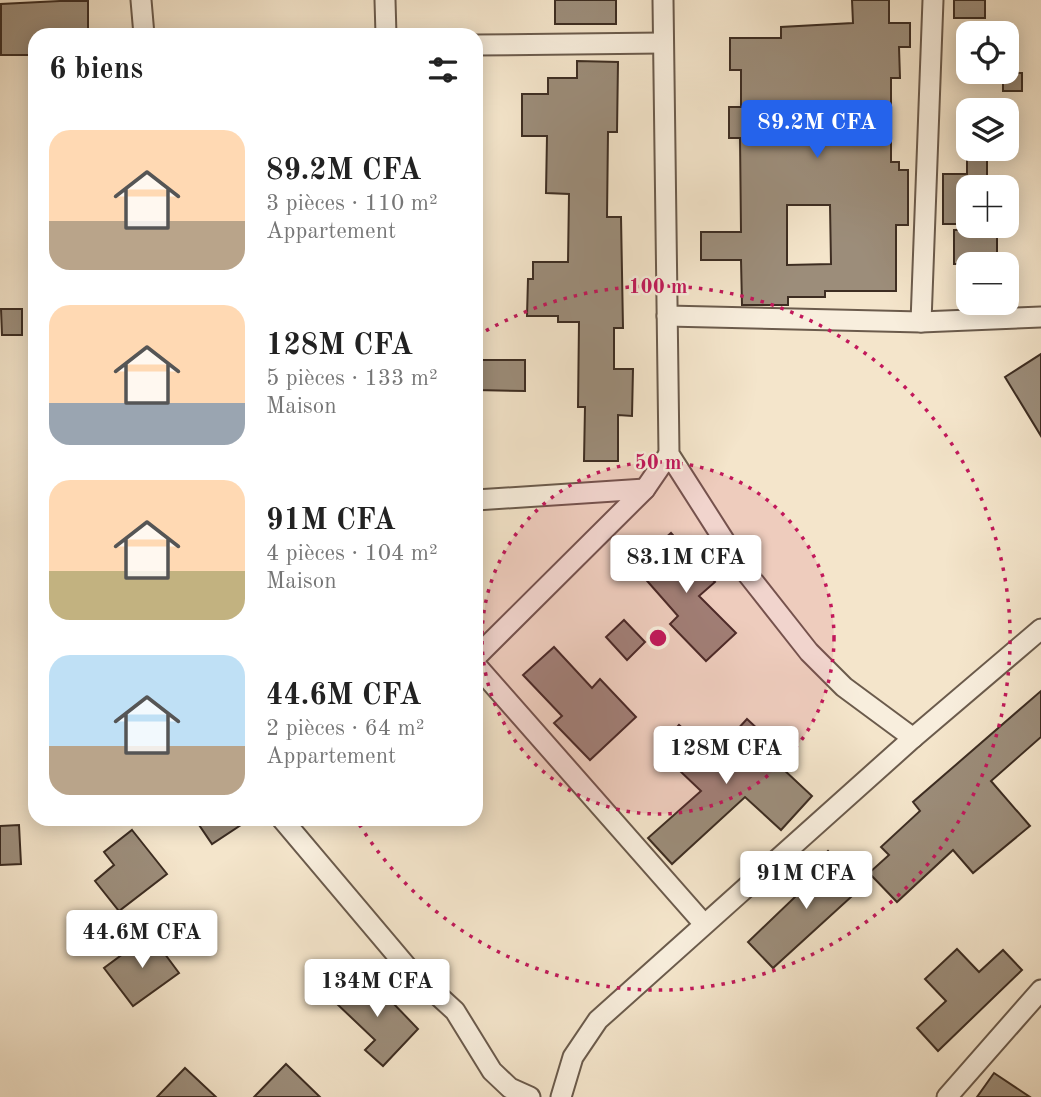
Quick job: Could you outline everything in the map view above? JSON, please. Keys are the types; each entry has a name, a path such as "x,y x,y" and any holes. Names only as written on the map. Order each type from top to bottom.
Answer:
{"street":[{"path":"141,0 143,28"},
{"path":"385,0 386,28"},
{"path":"663,0 669,454 738,562 809,652 844,687 913,738"},
{"path":"921,322 933,0"},
{"path":"483,45 662,43"},
{"path":"667,316 921,322 1041,317"},
{"path":"483,650 645,489 669,454"},
{"path":"483,500 645,489"},
{"path":"561,1097 573,1058 598,1020 913,738 1041,629"},
{"path":"483,673 704,923"},
{"path":"288,826 407,967 455,1011 492,1071 510,1088 530,1097"},
{"path":"947,1097 1041,990"}],"building":[{"path":"555,0 616,0 616,24 555,24"},
{"path":"852,0 889,0 889,23 910,23 910,47 899,47 900,78 891,78 891,162 899,162 899,170 908,170 908,225 896,225 896,291 825,291 825,297 788,297 788,305 742,305 741,260 701,260 701,232 741,232 740,138 729,138 729,107 741,107 741,70 730,70 730,38 781,38 781,27 853,23","holes":["787,205 830,205 831,264 787,265"]},
{"path":"954,0 985,0 985,18 954,18"},
{"path":"88,1 88,28 28,28 28,55 1,55 1,4"},
{"path":"577,61 618,62 617,132 608,132 607,217 621,217 623,328 614,328 614,369 633,369 632,416 618,415 618,461 584,461 585,407 578,407 579,322 558,322 558,316 527,316 528,279 533,279 533,262 568,262 569,194 546,193 547,136 522,136 522,94 548,94 548,78 577,78"},
{"path":"1019,73 1022,73 1022,91 1003,91 1003,84 1019,84"},
{"path":"967,161 987,161 987,175 956,175 956,224 943,224 943,174 967,174"},
{"path":"954,230 956,238 997,238 997,252 956,252 954,264"},
{"path":"1,309 22,309 22,335 2,335"},
{"path":"1041,354 1041,436 1005,377"},
{"path":"483,360 525,360 525,391 483,390"},
{"path":"671,533 715,582 699,596 736,633 706,661 670,624 678,616 634,566"},
{"path":"624,620 645,642 627,660 606,637"},
{"path":"554,647 592,688 600,679 636,717 590,760 554,723 562,716 523,675"},
{"path":"1041,691 1041,737 991,781 1030,826 973,873 953,850 897,902 869,873 889,855 881,847 920,811 913,802"},
{"path":"747,719 775,745 767,754 812,796 781,830 745,797 672,864 648,838 701,791 657,749 679,725 713,756"},
{"path":"19,825 21,864 0,865 0,826"},
{"path":"200,826 239,826 212,844"},
{"path":"132,830 167,874 119,911 95,881 114,865 104,852"},
{"path":"828,851 862,887 773,968 748,942 820,873 813,866"},
{"path":"150,934 179,973 133,1006 104,968"},
{"path":"957,949 979,972 1003,950 1022,970 938,1051 917,1028 946,1001 925,979"},
{"path":"364,973 418,1029 383,1066 365,1050 375,1040 336,1003"},
{"path":"286,1064 320,1097 254,1097"},
{"path":"185,1068 216,1097 157,1097"},
{"path":"994,1073 1030,1097 977,1097"}]}
